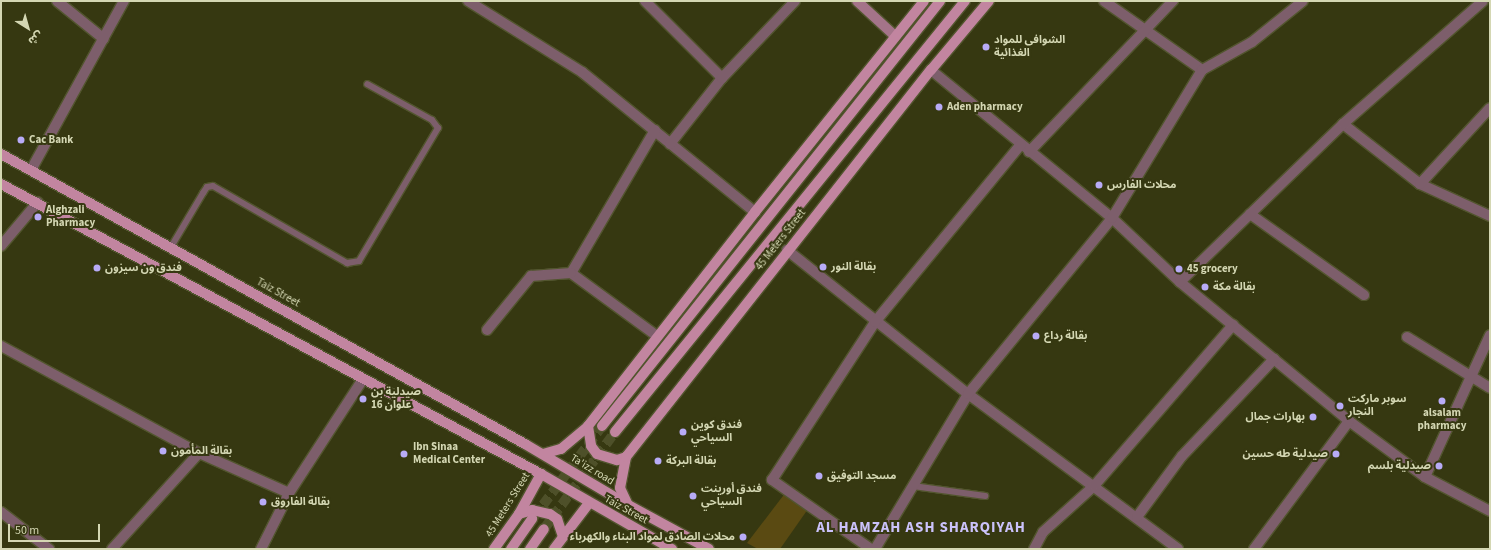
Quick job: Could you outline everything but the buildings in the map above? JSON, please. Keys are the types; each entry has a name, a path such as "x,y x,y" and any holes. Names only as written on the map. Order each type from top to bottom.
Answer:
{"main road":[{"path":"544,454 562,449 588,426 754,212 924,1"},
{"path":"602,426 940,1"},
{"name":"45 Meters Street","path":"615,432 965,1"},
{"name":"45 Meters Street","path":"628,505 620,488 621,472 626,457 787,250 931,70 989,1"},
{"name":"Taiz Street","path":"1,154 544,454"},
{"path":"1,184 38,202 541,474 588,503 554,549"},
{"path":"588,426 587,436 591,446 597,454 617,460 626,457"},
{"name":"Ta'izz road","path":"544,454 628,505"},
{"name":"45 Meters Street","path":"494,549 519,514 541,474"},
{"name":"Taiz Street","path":"588,503 672,549"},
{"name":"Taiz Street","path":"628,505 709,549"},
{"path":"519,514 532,510 550,514 561,527 563,536"},
{"path":"511,549 532,519"},
{"path":"530,549 544,528"}],"street":[{"path":"57,1 104,39"},
{"path":"31,170 124,1"},
{"path":"468,1 582,72 754,212"},
{"path":"645,1 722,78"},
{"path":"670,144 722,78 795,1"},
{"path":"857,1 895,36"},
{"path":"1104,1 1202,70"},
{"path":"1029,152 1173,1"},
{"path":"875,549 968,394 1112,218 1202,70 1252,42 1303,1"},
{"path":"1180,282 1343,124 1483,1"},
{"path":"931,70 1029,152 1112,218 1180,282 1349,421 1425,477 1490,511"},
{"path":"1420,184 1490,108"},
{"path":"1343,124 1420,184 1490,216"},
{"path":"571,273 655,130"},
{"path":"871,549 772,480 875,322 1021,144"},
{"path":"1,246 38,202"},
{"path":"1250,214 1364,295"},
{"path":"787,250 875,322 968,394 1137,517 1178,549"},
{"path":"487,330 531,276 571,273 657,336"},
{"path":"1034,549 1043,532 1094,486 1233,325"},
{"path":"1425,477 1490,335"},
{"path":"1407,337 1471,378 1490,388"},
{"path":"1,346 199,453 289,492"},
{"path":"1137,517 1182,456 1274,359"},
{"path":"261,549 289,492 363,379"},
{"path":"1254,549 1349,421"},
{"path":"112,549 199,453"},
{"path":"1,512 50,549"}],"lane":[{"path":"171,247 207,187 213,186 347,263 359,261 438,128 432,120 367,84"},
{"path":"913,486 986,496"}],"tunnel":[{"path":"534,517 602,426"},
{"path":"544,529 615,432"}],"place":[{"name":"الشوافي للمواد الغذائية","path":"986,47"},
{"name":"Aden pharmacy","path":"939,107"},
{"name":"Cac Bank","path":"21,140"},
{"name":"محلات الفارس","path":"1099,185"},
{"name":"Alghzali Pharmacy","path":"38,217"},
{"name":"بقالة النور","path":"823,267"},
{"name":"فندق ون سيزون","path":"97,268"},
{"name":"45 grocery","path":"1179,269"},
{"name":"بقالة مكة","path":"1205,287"},
{"name":"بقالة رداع","path":"1036,336"},
{"name":"صيدلية بن علوان 16","path":"363,399"},
{"name":"alsalam pharmacy","path":"1442,401"},
{"name":"سوبر ماركت النجار","path":"1340,406"},
{"name":"بهارات جمال","path":"1313,417"},
{"name":"فندق كوين السياحي","path":"683,432"},
{"name":"بقالة المأمون","path":"163,451"},
{"name":"Ibn Sinaa Medical Center","path":"404,454"},
{"name":"صيدلية طه حسين","path":"1336,454"},
{"name":"بقالة البركة","path":"658,461"},
{"name":"صيدلية بلسم","path":"1439,466"},
{"name":"مسجد التوفيق","path":"819,476"},
{"name":"فندق أورينت السياحي","path":"693,496"},
{"name":"بقالة الفاروق","path":"263,502"},
{"name":"محلات الصادق لمواد البناء والكهرباء","path":"743,537"}],"district":[{"name":"AL HAMZAH ASH SHARQIYAH","path":"921,528"}]}
